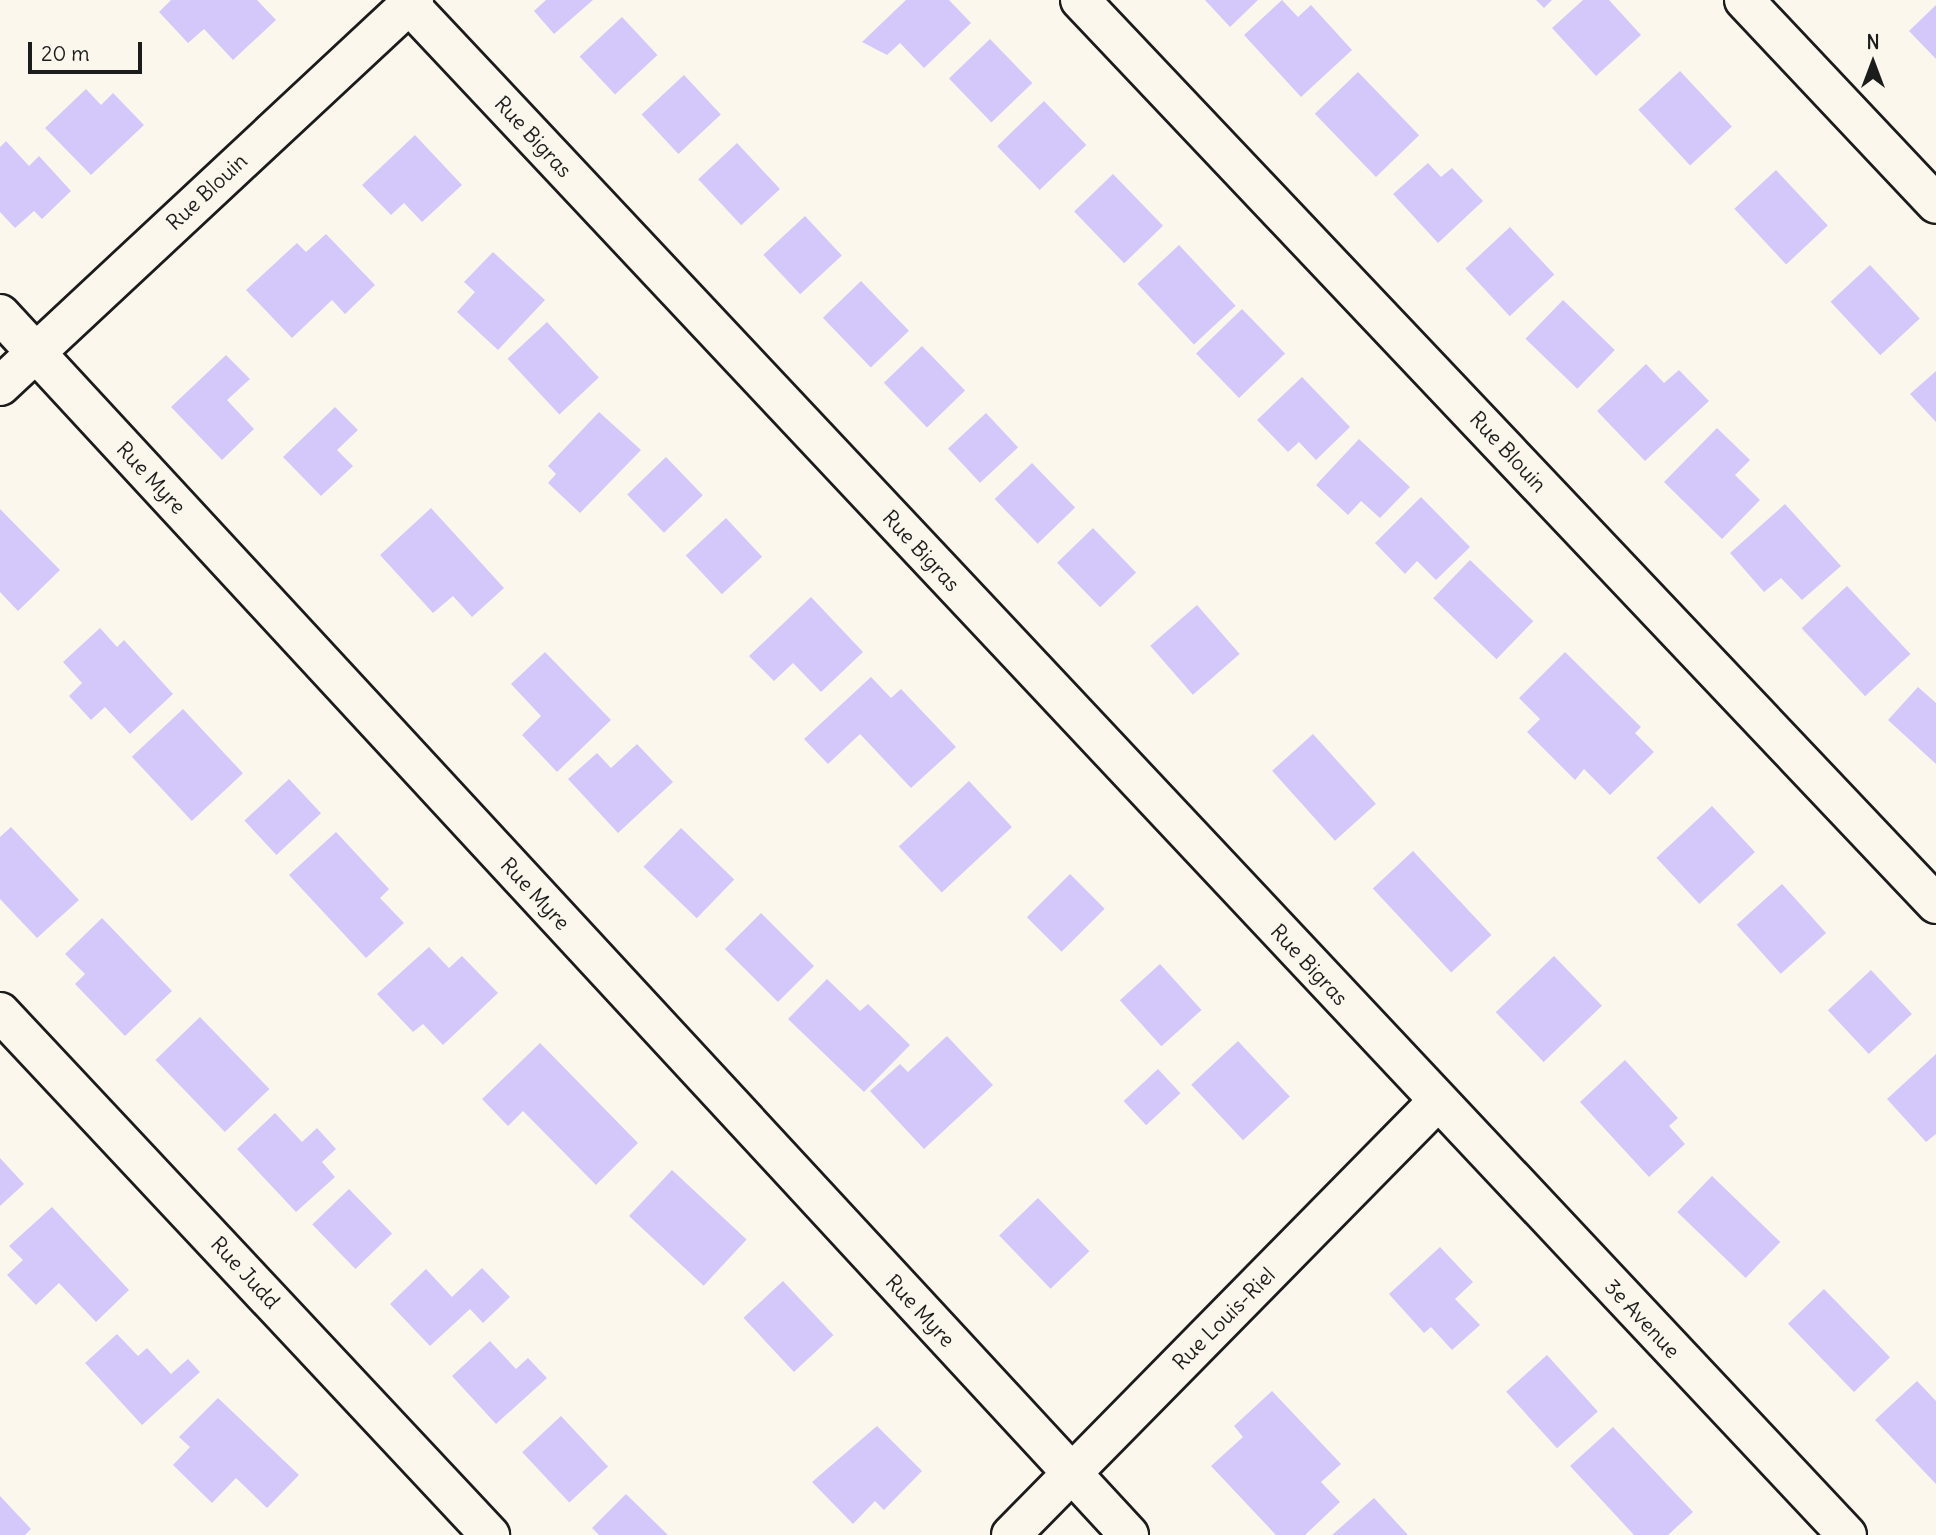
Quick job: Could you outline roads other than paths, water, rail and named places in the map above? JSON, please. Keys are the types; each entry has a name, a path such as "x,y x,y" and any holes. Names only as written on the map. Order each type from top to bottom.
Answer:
{"street":[{"name":"Rue Blouin","path":"1080,0 1936,904"},
{"path":"1744,0 1936,204"},
{"name":"Rue Blouin","path":"0,386 409,1"},
{"name":"Rue Bigras","path":"409,1 1437,1102"},
{"name":"Rue Myre","path":"0,314 1129,1535"},
{"name":"Rue Judd","path":"0,1012 490,1535"},
{"name":"Rue Louis-Riel","path":"1011,1535 1437,1102"},
{"name":"3e Avenue","path":"1437,1102 1847,1535"}]}
